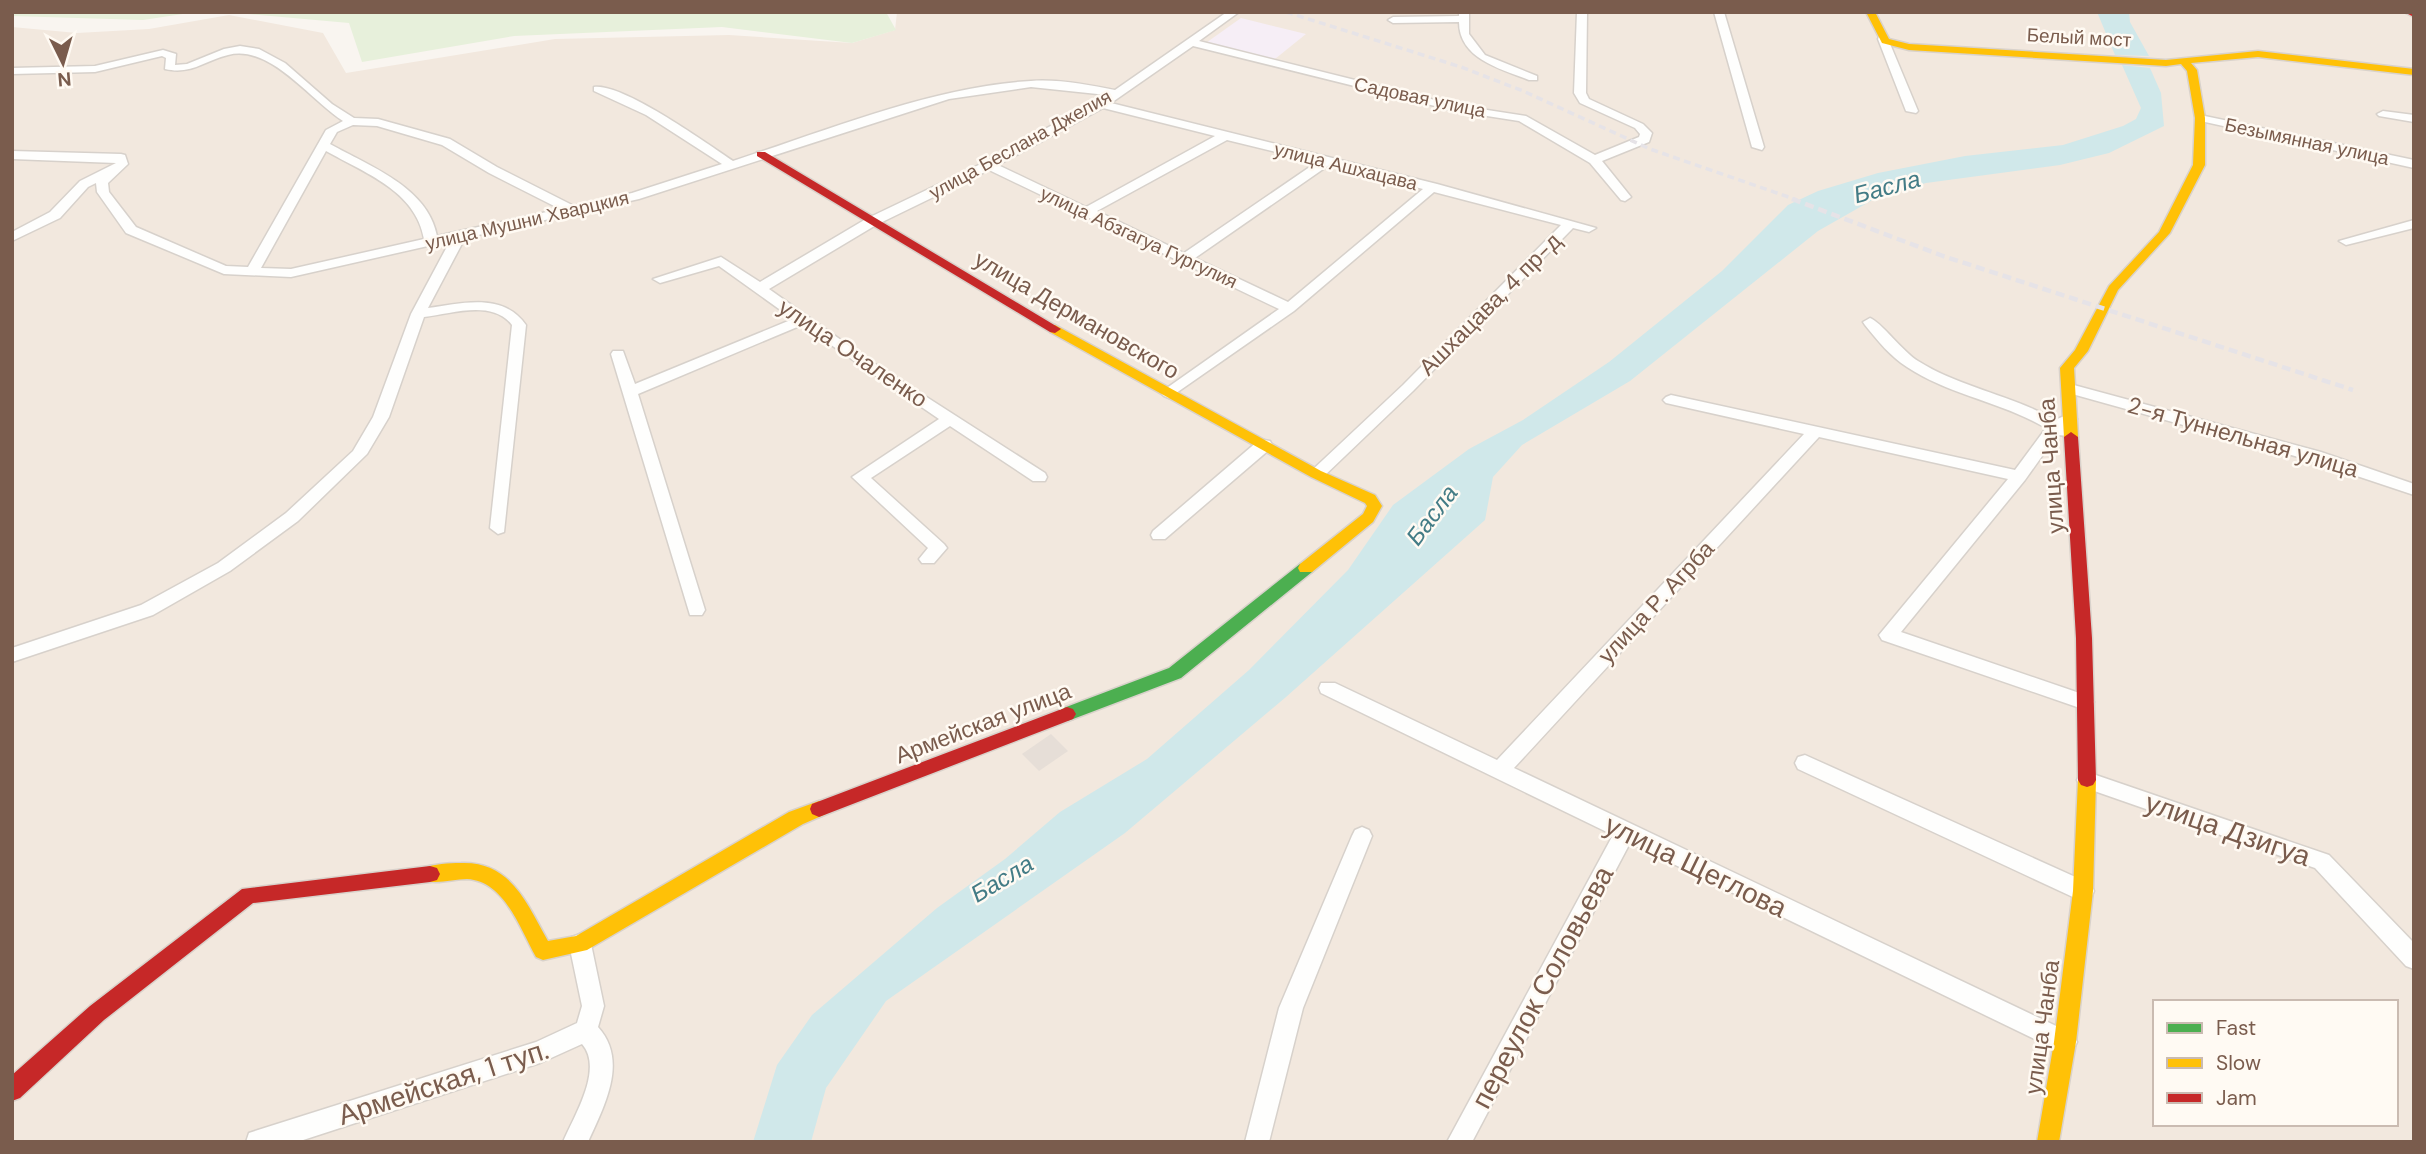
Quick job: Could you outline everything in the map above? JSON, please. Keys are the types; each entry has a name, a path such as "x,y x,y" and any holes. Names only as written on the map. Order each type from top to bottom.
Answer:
{"main road":[{"path":"1870,12 1883,39"},
{"path":"2408,12 2414,14"},
{"name":"Белый мост","path":"1883,39 1909,47 2184,62"},
{"path":"2184,62 2258,54 2414,72"},
{"name":"улица Чанба","path":"2048,1142 2083,891 2087,780 2083,625 2065,427 2070,389 2067,368 2081,351 2113,289 2165,233 2199,165 2200,118 2192,70 2184,62"},
{"name":"улица Дермановского","path":"761,154 871,222 1169,393 1316,474 1370,499 1376,506"},
{"name":"Армейская улица","path":"12,1090 97,1013 249,895 457,871 486,874 508,892 543,951 580,944 796,818 1175,673 1368,518 1376,506"}],"street":[{"name":"улица Беслана Джелия","path":"759,289 871,222 989,165 1102,104 1234,12"},
{"path":"1582,12 1580,93 1584,101 1639,126 1646,133 1645,139 1625,150 1594,160"},
{"path":"1719,12 1758,147"},
{"path":"1393,20 1422,15 1464,15 1464,34 1481,57 1533,78"},
{"path":"1883,39 1912,111"},
{"name":"Садовая улица","path":"1191,42 1455,108 1522,118 1594,160 1625,197"},
{"path":"12,71 95,69 163,53 172,56 169,68 187,69 222,52 240,50 280,62 328,106 351,121 378,123 446,142 493,170 572,210"},
{"name":"улица Мушни Хварцкия","path":"112,172 102,182 103,192 131,230 224,270 291,273 635,196 902,108 986,89 1045,85 1116,93"},
{"path":"598,89 624,98 664,120 730,164"},
{"name":"улица Ашхацава","path":"1102,104 1589,228"},
{"path":"2383,114 2414,119"},
{"name":"Безымянная улица","path":"2200,118 2414,164"},
{"path":"251,273 332,130 351,121"},
{"path":"1086,212 1227,135"},
{"path":"325,146 385,180 407,196 426,217 431,241"},
{"path":"12,237 55,215 84,184 97,175 112,172 122,164 121,158 16,156"},
{"path":"1186,258 1326,162"},
{"name":"улица Абзгагуа Гургулия","path":"989,165 1289,309"},
{"path":"1169,393 1289,309 1433,187"},
{"name":"Ашхацава, 4 пр-д","path":"1316,474 1409,387 1570,223"},
{"path":"2346,241 2414,224"},
{"path":"12,655 147,610 224,568 292,517 359,454 381,417 418,314 460,235"},
{"name":"улица Очаленко","path":"660,279 713,261 721,261 802,320 1039,477"},
{"path":"418,314 504,308 514,314 519,325 498,528"},
{"path":"632,391 802,320"},
{"path":"1870,322 1889,347 1919,371 2065,427 2019,476 1888,635 2084,702"},
{"path":"618,354 632,391 696,610"},
{"name":"2-я Туннельная улица","path":"2070,389 2315,456 2414,491"},
{"path":"1671,400 2019,476"},
{"path":"928,559 938,548 860,477 952,418"},
{"name":"улица Р. Агрба","path":"1498,772 1814,433"},
{"path":"1158,535 1264,445"},
{"name":"улица Щеглова","path":"1328,688 2064,1042"},
{"path":"1805,763 2083,891"},
{"name":"улица Дзигуа","path":"2087,780 2322,861 2414,959"},
{"name":"переулок Соловьева","path":"1459,1142 1625,832"},
{"path":"1257,1142 1291,1008 1362,836"},
{"path":"575,1142 587,1118 601,1073 600,1049 586,1030 593,1006 580,944"},
{"name":"Армейская, 1 туп.","path":"258,1142 540,1052 586,1030"}],"shaded area":[{"path":"897,12 2414,12 2414,1142 12,1142 12,27 77,33 149,29 229,15 323,33 346,73 555,39 729,35 852,43 895,30"},
{"path":"1241,18 1306,34 1270,63 1203,45"}],"green space":[{"path":"12,12 196,12 143,20 12,16"},
{"path":"225,12 886,12 896,30 852,43 722,27 514,36 362,62 349,23"}],"water":[{"path":"2097,12 2129,12 2130,22 2149,56 2115,55"},
{"name":"Басла","path":"2122,65 2150,68 2161,93 2164,126 2109,153 2060,165 1926,183 1876,198 1818,231 1630,381 1522,445 1493,477 1485,520 1286,697 1125,833 886,1001 826,1088 811,1142 753,1142 777,1065 812,1015 937,908 1005,859 1060,812 1147,759 1249,670 1348,570 1393,505 1469,449 1523,420 1609,362 1722,271 1788,205 1818,191 1878,173 1965,156 2063,145 2123,126 2136,119 2141,108"}],"building":[{"path":"1051,734 1068,751 1039,771 1022,754"}],"railway":[{"path":"1286,12 1461,67 1523,91 1650,149 1797,200"},
{"path":"1792,199 1943,256 2353,390"}],"traffic: fast":[{"path":"1067,714 1175,673 1306,568"}],"traffic: slow":[{"path":"1870,12 1885,41 1909,47 2166,63 2258,54 2414,72"},
{"path":"2071,437 2067,368 2081,351 2113,289 2164,233 2199,165 2200,118 2192,70 2184,62"},
{"path":"1055,329 1316,474 1370,499 1375,506 1368,518 1306,568"},
{"path":"2048,1142 2065,1042 2083,891 2087,780"},
{"path":"430,874 472,871 495,879 512,896 543,951 580,944 796,818 819,809"}],"traffic: jam":[{"path":"2408,12 2414,14"},
{"path":"761,154 1055,329"},
{"path":"2071,437 2084,638 2087,780"},
{"path":"819,809 1067,714"},
{"path":"12,1090 97,1013 249,895 430,874"}]}
